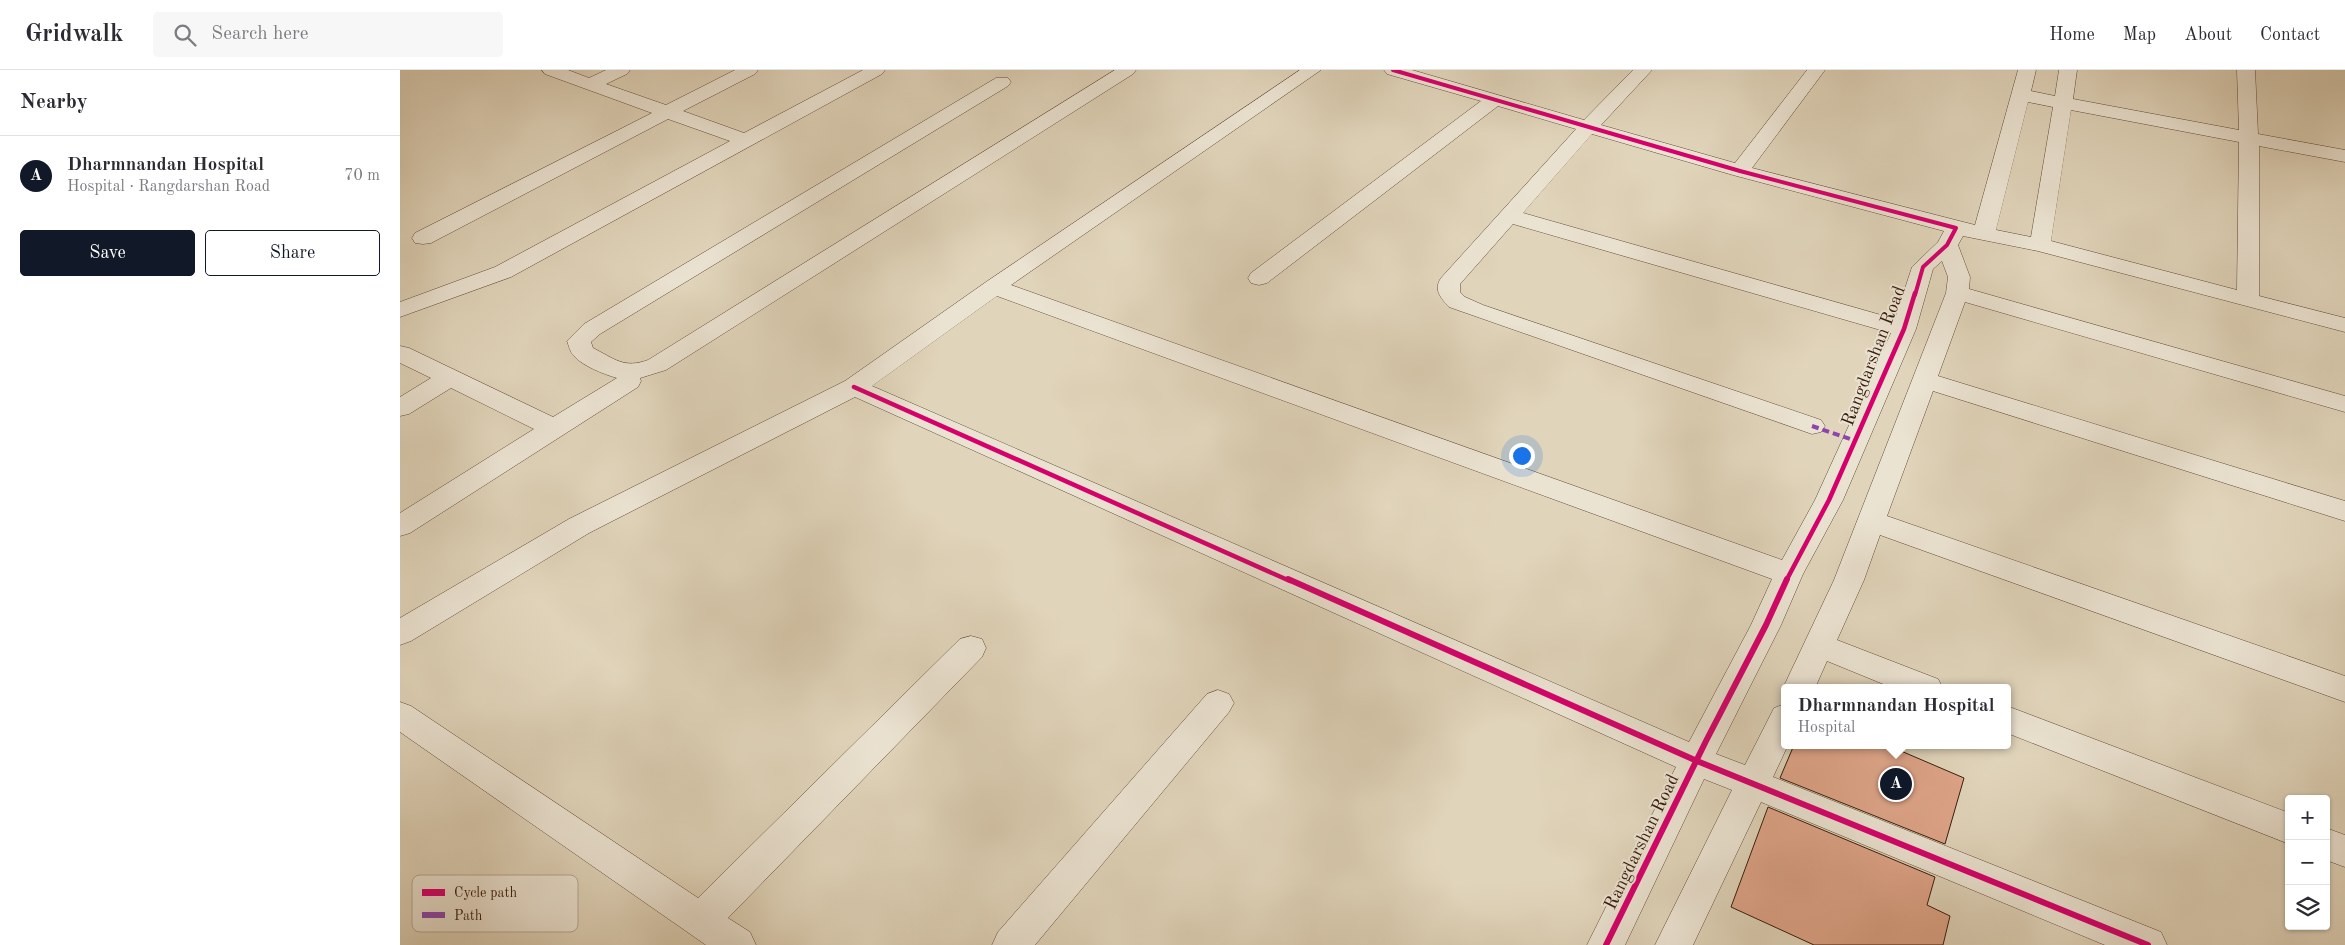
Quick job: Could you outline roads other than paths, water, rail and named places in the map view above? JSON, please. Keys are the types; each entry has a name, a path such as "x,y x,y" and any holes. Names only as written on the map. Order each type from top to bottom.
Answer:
{"street":[{"path":"551,70 747,141"},
{"path":"590,84 621,70"},
{"path":"424,238 749,70"},
{"path":"400,310 503,272 876,70"},
{"path":"1002,82 592,329 579,341 583,352 623,373 637,373 657,365 1127,70"},
{"path":"400,633 579,526 854,387 994,287 1312,70"},
{"path":"1393,70 1740,171 1951,236 1984,233 2040,245 2345,325"},
{"path":"1443,85 1462,70"},
{"path":"1643,70 1588,127 1449,282 1449,293 1457,302 1812,426"},
{"path":"1740,171 1816,70"},
{"path":"1984,233 2027,70"},
{"path":"2040,245 2068,70"},
{"path":"2246,70 2249,138 2248,300"},
{"path":"2020,95 2345,156"},
{"path":"1259,278 1495,100"},
{"path":"1509,216 1904,329"},
{"path":"1801,684 1820,646 1872,521 1958,293 1959,276 1951,236"},
{"name":"Rangdarshan Road","path":"1606,945 1766,625 1789,574 1829,500 1904,329 1923,267 1951,236"},
{"path":"994,287 1789,574"},
{"path":"1958,293 2345,404"},
{"path":"400,353 554,429"},
{"path":"400,408 450,377"},
{"path":"1924,380 2345,511"},
{"path":"400,526 629,381"},
{"path":"854,387 1697,761 2148,945"},
{"path":"1872,521 2345,689"},
{"path":"1820,646 1917,684"},
{"path":"701,920 971,648"},
{"path":"1011,945 1218,703"},
{"path":"400,715 737,945"},
{"path":"2011,721 2285,827"},
{"path":"1674,945 1781,725"},
{"path":"2330,845 2345,851"}],"place":[{"name":"Dharmnandan Hospital","path":"1896,784"}]}
